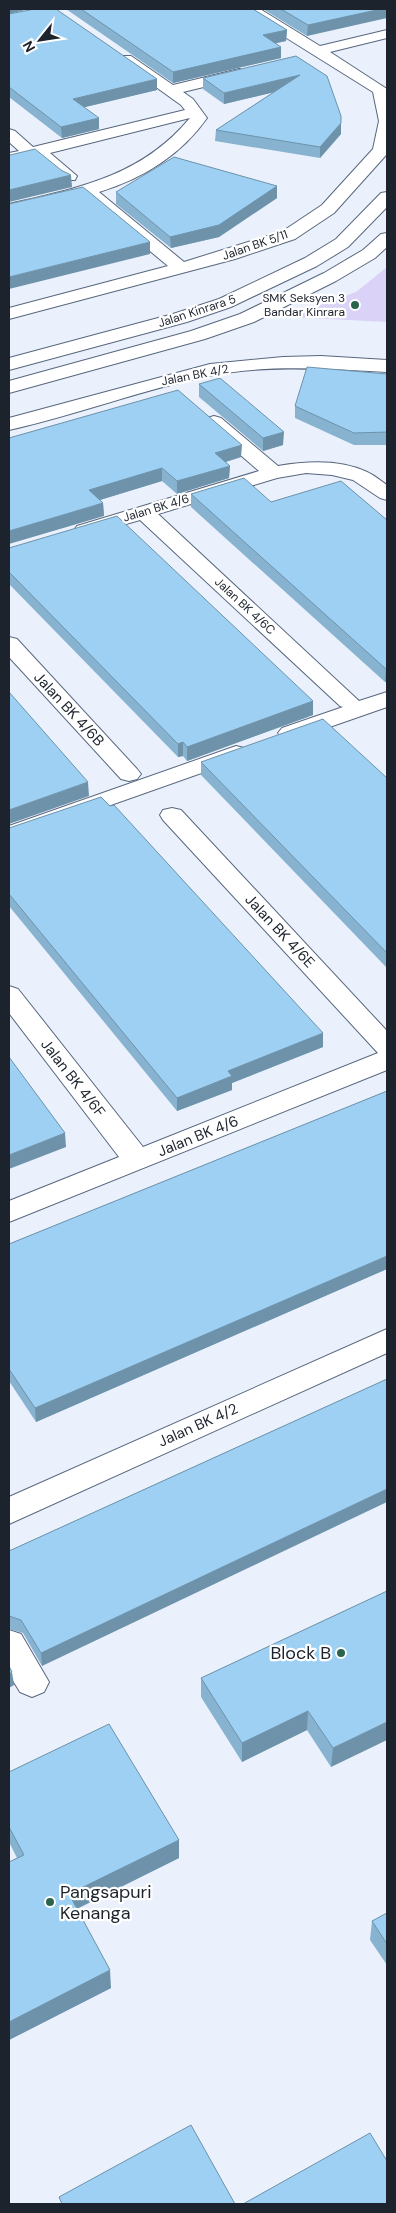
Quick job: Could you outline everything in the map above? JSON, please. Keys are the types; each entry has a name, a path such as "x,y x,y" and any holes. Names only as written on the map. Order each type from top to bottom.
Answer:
{"street":[{"name":"Jalan BK 5/11","path":"9,314 181,268 289,235 328,209 380,150 387,121 380,90 314,55 250,9"},
{"path":"314,55 387,34"},
{"path":"9,209 88,190 137,171 178,142 199,118 187,102 116,52"},
{"path":"170,90 256,70"},
{"path":"9,158 31,149 196,112"},
{"path":"9,134 69,176"},
{"path":"88,190 181,268"},
{"name":"Jalan Kinrara 5","path":"9,364 170,321 225,304 311,262 342,243 387,197"},
{"name":"Jalan Kinrara 5","path":"9,387 198,334 247,318 338,272 369,254 387,238"},
{"name":"Jalan BK 4/2","path":"9,424 173,386 210,370 283,363 320,362 387,366"},
{"path":"202,411 274,473"},
{"name":"Jalan BK 4/6","path":"62,536 274,473 306,467 332,469 360,476 385,491"},
{"name":"Jalan BK 4/6C","path":"143,512 348,701"},
{"name":"Jalan BK 4/6B","path":"9,644 129,774"},
{"path":"9,834 387,698"},
{"name":"Jalan BK 4/6E","path":"172,815 385,1061"},
{"name":"Jalan BK 4/6F","path":"9,995 138,1161"},
{"name":"Jalan BK 4/6","path":"9,1212 385,1061"},
{"name":"Jalan BK 4/2","path":"9,1511 387,1340"},
{"path":"9,1644 32,1682"}],"shaded area":[{"name":"SMK Seksyen 3 Bandar Kinrara","path":"387,267 387,322 288,317 356,292"}],"building":[{"path":"35,9 56,9 157,79 73,99 99,118 61,127 9,87 9,14"},
{"path":"81,9 253,9 287,30 263,35 281,47 173,72"},
{"path":"281,9 381,9 308,25"},
{"path":"296,56 327,76 341,116 341,123 320,147 216,130 300,75 224,93 203,78"},
{"path":"35,149 61,170 71,175 9,190 9,154"},
{"path":"174,157 277,186 219,225 170,237 116,192"},
{"path":"83,187 150,242 9,277 9,204"},
{"path":"307,367 387,374 387,432 354,433 295,406"},
{"path":"220,378 284,432 263,438 199,384"},
{"path":"178,390 242,445 215,453 230,466 177,481 162,468 89,490 103,503 9,531 9,438"},
{"path":"244,478 271,502 341,481 387,520 387,669 191,494"},
{"path":"117,516 313,701 187,747 183,742 178,744 9,572 9,548"},
{"path":"9,692 88,782 9,810"},
{"path":"323,719 387,778 387,953 201,762"},
{"path":"101,797 110,806 114,805 323,1033 228,1071 232,1076 177,1098 9,894 9,828"},
{"path":"9,1057 65,1133 9,1155"},
{"path":"387,1091 387,1256 35,1408 9,1369 9,1244"},
{"path":"387,1379 387,1489 41,1653 21,1620 9,1616 9,1551"},
{"name":"Block B","path":"387,1591 387,1722 333,1748 308,1711 242,1743 201,1678"},
{"name":"Pangsapuri Kenanga","path":"109,1724 179,1840 69,1894 110,1970 9,2022 9,1862 24,1855 9,1827 9,1772"},
{"path":"387,1913 387,1944 372,1921"},
{"path":"191,2125 235,2204 62,2204 59,2197"},
{"path":"370,2133 387,2161 387,2204 243,2204"}],"place":[{"name":"SMK Seksyen 3 Bandar Kinrara","path":"355,305"},
{"name":"Block B","path":"341,1653"},
{"name":"Pangsapuri Kenanga","path":"50,1902"}]}
